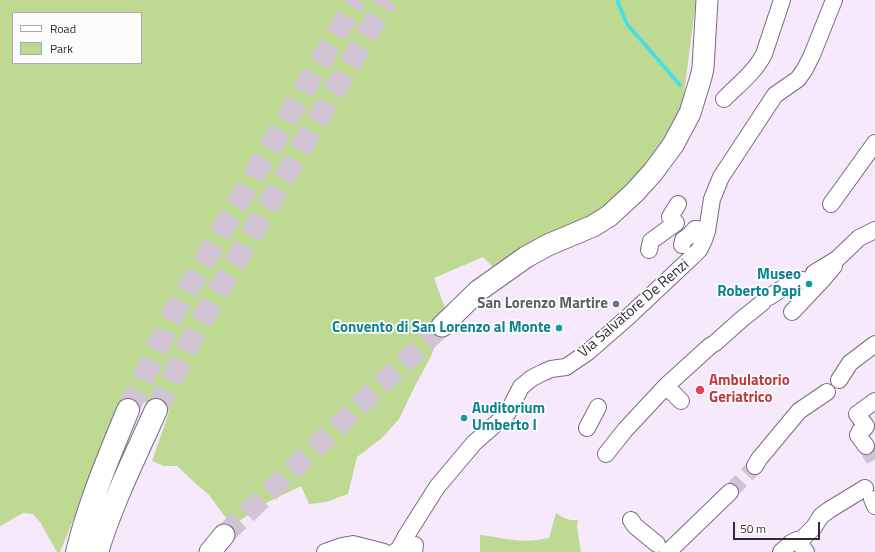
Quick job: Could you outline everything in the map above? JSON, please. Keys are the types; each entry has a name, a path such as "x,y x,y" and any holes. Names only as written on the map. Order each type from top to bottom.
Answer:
{"highway":[{"path":"97,552 95,494 128,410"},
{"path":"77,552 120,490 156,410"}],"main road":[{"path":"442,326 478,291 526,256 593,226 609,216 635,192 653,172 673,145 690,113 695,98 703,68 707,0"}],"street":[{"path":"724,99 760,61 764,54 782,0"},
{"name":"Via Salvatore De Renzi","path":"396,552 437,488 474,442 507,414 521,388 532,378 551,369 566,367 588,352 627,318 699,250 707,231 712,199 722,178 775,95 798,79 805,69 834,0"},
{"path":"831,204 875,143"},
{"path":"649,250 652,241 676,223 670,217 678,204"},
{"name":"Via Salvatore De Renzi","path":"682,244 683,240 695,229 707,231"},
{"path":"606,454 625,430 666,386 742,319 786,286 809,276 837,259 858,238 875,230"},
{"path":"792,312 824,278 836,263 837,259"},
{"path":"839,380 850,363 875,344"},
{"path":"666,386 682,401"},
{"path":"755,466 759,459 799,411 827,392"},
{"path":"866,446 858,435 866,426 857,414 875,401"},
{"path":"587,423 598,407"},
{"path":"631,520 635,526 662,548 730,492"},
{"path":"781,552 791,543 801,545 821,516 829,510 871,497"},
{"path":"325,552 353,544 384,552"}],"green space":[{"path":"0,0 696,0 682,110 651,163 616,199 573,228 498,272 483,257 434,278 448,316 431,356 399,419 382,438 357,457 348,494 326,502 309,504 301,486 264,504 232,526 209,495 177,466 164,466 152,461 169,412 126,394 60,552 57,552 40,522 33,514 23,513 0,526"},
{"path":"556,513 566,519 578,520 577,527 581,552 480,552 480,535 523,541 549,538"}],"waterway":[{"path":"617,0 627,24 680,85"}],"tunnel":[{"path":"128,410 174,313 356,0"},
{"path":"156,410 197,328 387,0"},
{"path":"224,535 442,326"},
{"path":"866,446 875,462"},
{"path":"730,492 755,466"}],"place":[{"name":"Museo Roberto Papi","path":"809,284"},
{"name":"San Lorenzo Martire","path":"616,304"},
{"name":"Convento di San Lorenzo al Monte","path":"559,328"},
{"name":"Ambulatorio Geriatrico","path":"700,390"},
{"name":"Auditorium Umberto I","path":"464,418"}]}
